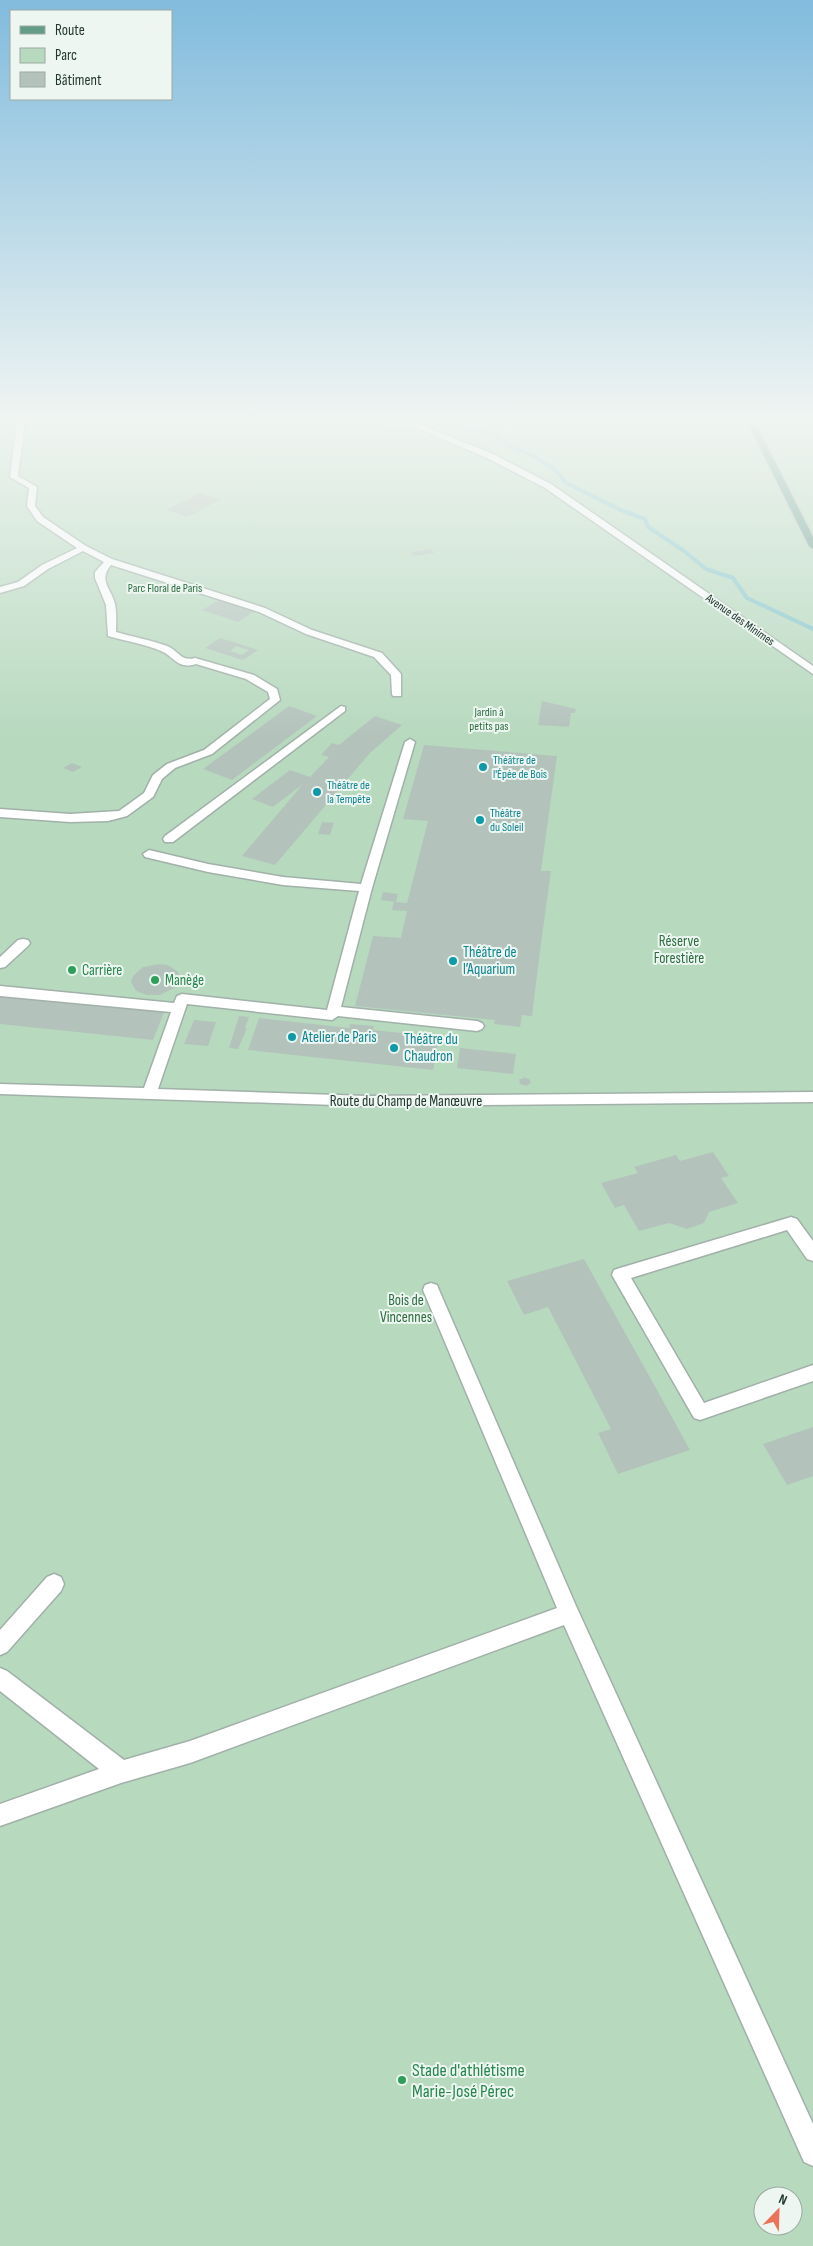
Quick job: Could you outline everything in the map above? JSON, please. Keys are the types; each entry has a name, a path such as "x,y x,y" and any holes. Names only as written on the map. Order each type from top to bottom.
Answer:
{"main road":[{"path":"803,527 813,546"}],"street":[{"path":"52,527 83,548 105,559 262,610 309,632 378,655 396,674 397,694"},
{"name":"Avenue des Minimes","path":"606,527 813,671"},
{"path":"0,590 21,584 45,567 83,548"},
{"path":"0,813 70,818 108,817 124,814 149,794 157,777 171,766 208,752 275,700 273,691 250,676 196,661 189,663 178,660 166,649 112,634 111,605 100,578 100,572 105,559"},
{"path":"169,839 341,709"},
{"path":"149,1094 182,999 332,1015 366,888 410,742"},
{"path":"108,817 116,828"},
{"path":"149,854 208,868 283,881 366,888"},
{"path":"0,964 23,943"},
{"path":"0,991 179,1008"},
{"path":"334,1011 477,1026"},
{"name":"Route du Champ de Manœuvre","path":"0,1090 366,1102 813,1097"},
{"path":"813,1254 791,1223 620,1275 700,1412 813,1373"},
{"path":"431,1290 569,1613 813,2153"},
{"path":"0,1645 54,1584"},
{"path":"0,1815 120,1772 190,1752 569,1613"},
{"path":"0,1678 120,1772"}],"green space":[{"name":"Bois de Vincennes","path":"0,527 813,527 813,2246 0,2246"}],"building":[{"path":"431,549 434,553 414,556 411,552"},
{"path":"221,599 256,610 238,622 202,610"},
{"path":"220,638 258,650 243,660 205,648","holes":["236,646 249,650 242,655 230,651"]},
{"path":"542,701 576,709 575,713 571,713 569,727 538,725"},
{"path":"289,706 317,716 232,780 203,769"},
{"name":"Théâtre de la Tempête","path":"375,716 402,725 370,753 275,865 242,856 303,784 273,807 252,799 290,770 310,777 329,757 321,755 332,743 339,745"},
{"path":"424,745 557,756 541,871 551,871 532,1016 522,1015 520,1027 494,1024 495,1020 355,1006 373,936 401,938 407,911 392,910 394,902 407,903 428,821 403,819"},
{"path":"72,763 82,767 73,772 63,768"},
{"path":"322,822 334,823 330,835 318,834"},
{"path":"383,892 398,894 396,902 381,900"},
{"name":"Manège","path":"160,964 168,965 178,972 180,978 174,988 160,995 147,995 136,991 131,982 133,976 143,967"},
{"path":"0,993 165,1010 153,1040 0,1024"},
{"path":"239,1016 249,1017 245,1028 247,1028 238,1049 229,1048"},
{"path":"259,1018 349,1028 350,1024 374,1026 373,1030 439,1037 433,1070 248,1050"},
{"path":"194,1020 216,1022 208,1046 184,1044"},
{"path":"460,1048 516,1054 513,1074 457,1068"},
{"path":"523,1077 529,1079 531,1083 526,1086 520,1084 519,1079 523,1079"},
{"path":"713,1152 729,1176 721,1178 738,1203 709,1212 704,1223 687,1229 669,1223 639,1231 624,1205 615,1208 601,1183 638,1173 634,1167 676,1155 680,1161"},
{"path":"584,1259 690,1450 618,1474 598,1433 611,1429 548,1307 524,1315 507,1281"},
{"path":"813,1427 813,1476 787,1485 763,1444"}],"waterway":[{"path":"648,527 684,551 706,569 733,578 747,598 813,629"}],"place":[{"name":"Théâtre de l'Épée de Bois","path":"483,767"},
{"name":"Théâtre de la Tempête","path":"317,792"},
{"name":"Théâtre du Soleil","path":"480,820"},
{"name":"Théâtre de l’Aquarium","path":"453,961"},
{"name":"Carrière","path":"72,970"},
{"name":"Manège","path":"155,980"},
{"name":"Atelier de Paris","path":"292,1037"},
{"name":"Théâtre du Chaudron","path":"394,1048"},
{"name":"Stade d'athlétisme Marie-José Pérec","path":"402,2080"}],"park label":[{"name":"Parc Floral de Paris","path":"165,588"},
{"name":"Jardin à petits pas","path":"489,719"},
{"name":"Réserve Forestière","path":"679,950"}]}
